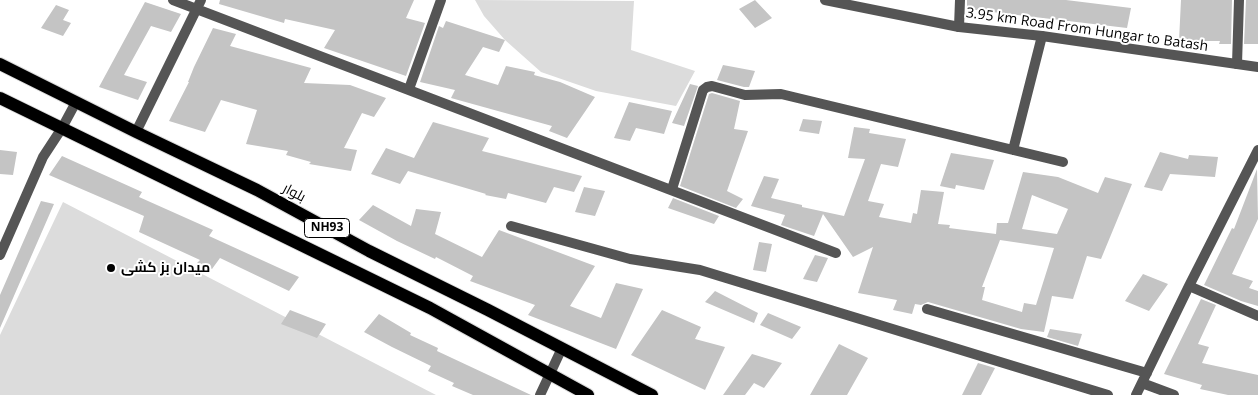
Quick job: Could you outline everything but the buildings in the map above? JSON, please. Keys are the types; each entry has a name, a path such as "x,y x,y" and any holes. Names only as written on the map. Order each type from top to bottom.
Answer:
{"main road":[{"name":"بلوار","path":"0,64 257,190 369,250 652,395"},
{"name":"NH93","path":"0,98 430,308 588,395"}],"street":[{"path":"173,0 199,5 409,89 836,253"},
{"path":"409,89 441,0"},
{"path":"959,27 960,0"},
{"path":"1237,64 1239,0"},
{"name":"3.95 km Road From Hungar to Batash","path":"831,1 959,27 1042,36 1258,67"},
{"path":"136,132 199,5"},
{"path":"1013,150 1042,36"},
{"path":"672,189 703,90 712,86 744,95 781,94 1063,162"},
{"path":"0,255 43,157 76,102"},
{"path":"1136,395 1258,150"},
{"path":"511,226 630,259 700,270 1108,395"},
{"path":"1189,286 1258,316"},
{"path":"927,308 1147,373"},
{"path":"540,395 562,348"},
{"path":"1142,383 1174,395"}],"shaded area":[{"path":"475,0 634,1 631,50 695,71 676,106 596,91 541,72 505,40 484,16"},
{"name":"میدان بز کشی","path":"63,202 436,395 0,395 0,335"}],"place":[{"name":"میدان بز کشی","path":"111,268"}]}
